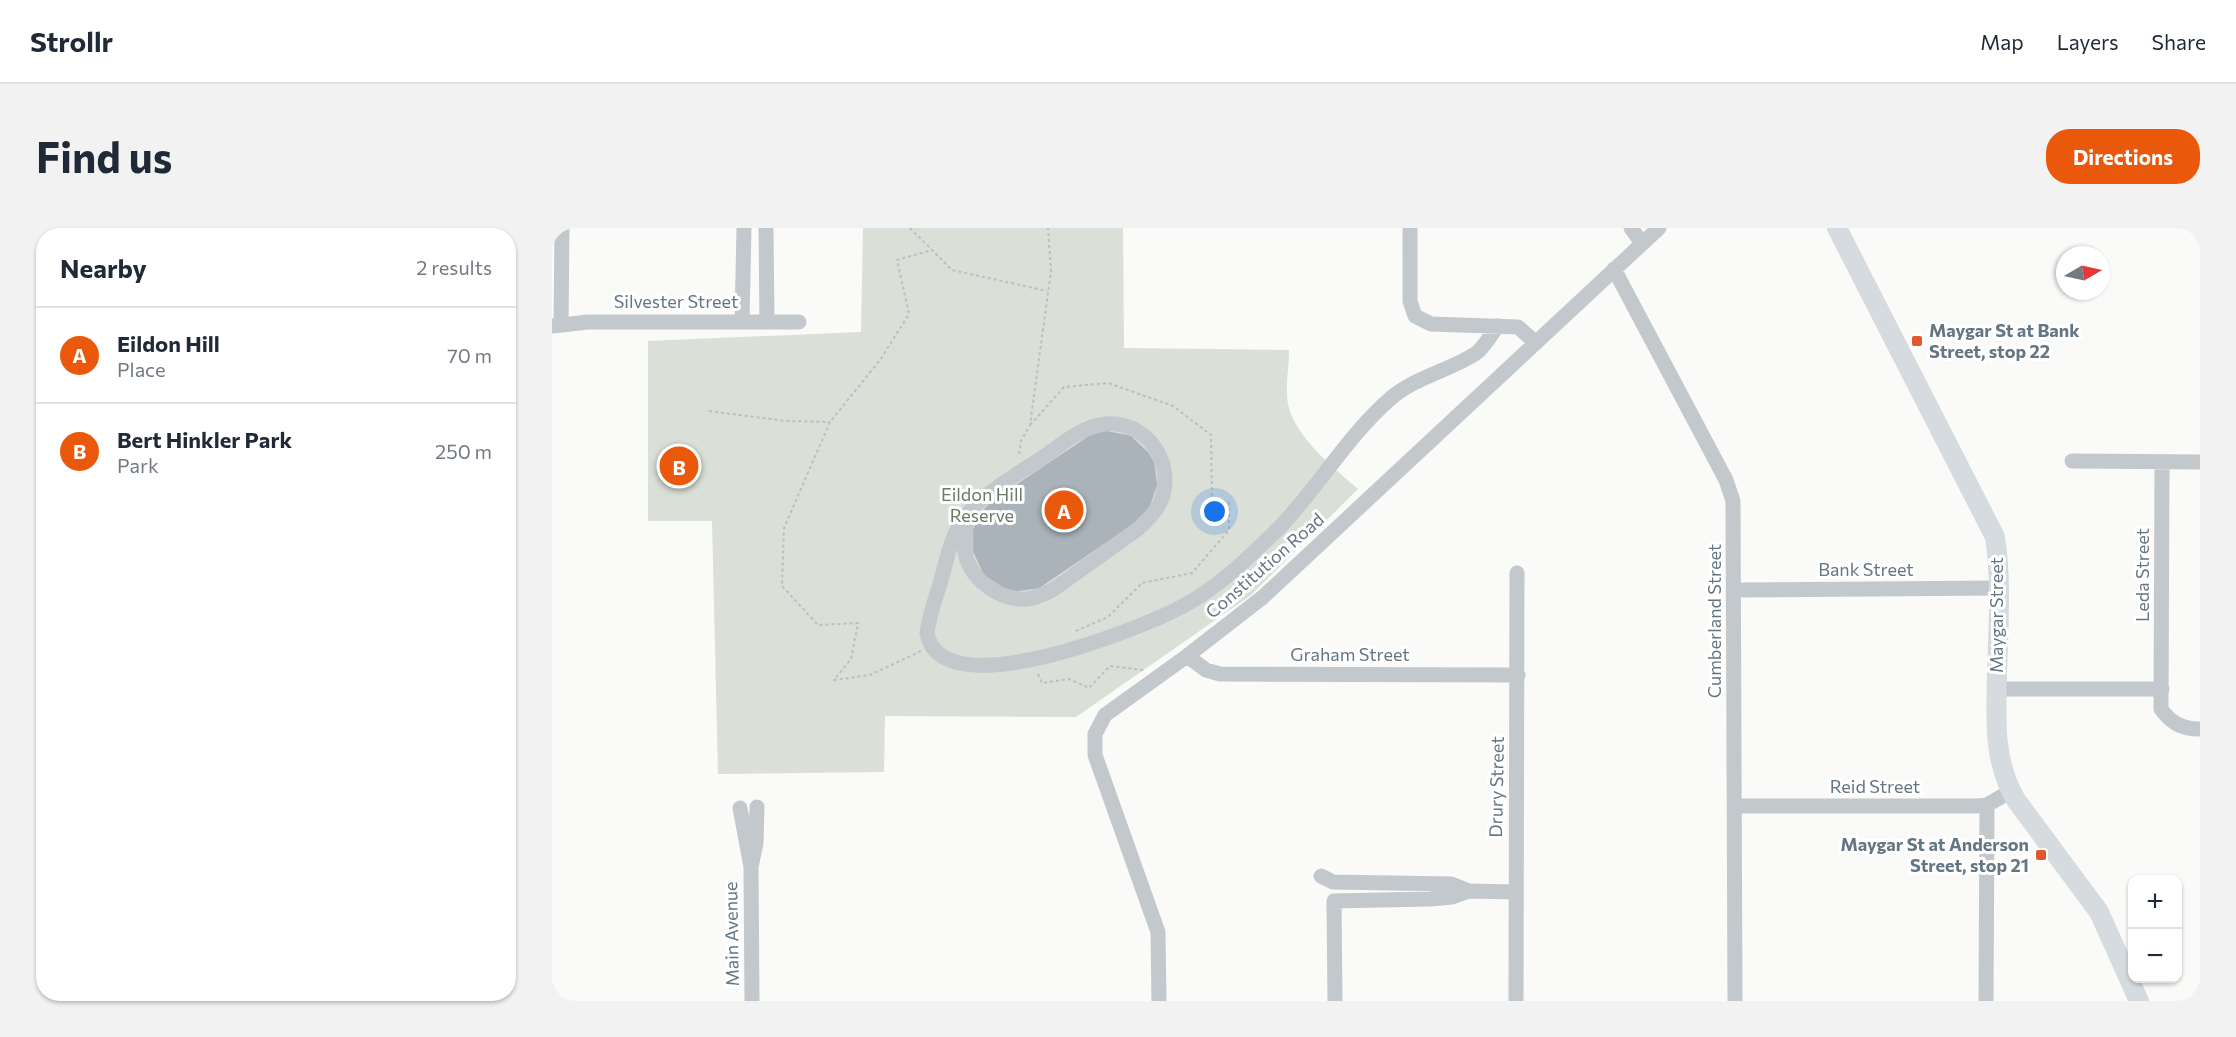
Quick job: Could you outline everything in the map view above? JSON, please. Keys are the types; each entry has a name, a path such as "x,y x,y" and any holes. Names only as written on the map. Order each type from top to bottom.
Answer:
{"main road":[{"name":"Maygar Street","path":"1837,228 1990,525 1997,550 1999,754 2011,791 2099,912 2136,999"}],"street":[{"path":"557,325 562,228"},
{"path":"742,322 744,228"},
{"path":"766,228 767,322"},
{"path":"1410,228 1410,301 1415,316 1431,324 1520,327 1536,343"},
{"path":"1631,228 1642,243"},
{"name":"Constitution Road","path":"1159,1001 1158,932 1098,766 1094,741 1105,715 1188,656 1263,597 1659,228"},
{"name":"Cumberland Street","path":"1614,269 1731,490 1735,590 1735,1001"},
{"name":"Silvester Street","path":"557,325 588,322 799,321"},
{"path":"968,513 965,537 967,560 985,586 1011,597 1026,599 1041,596 1138,529 1160,502 1165,474 1157,450 1146,436 1134,428 1106,424 1083,430 1017,475 968,513 958,527 928,627 931,647 939,656 957,663 1033,660 1095,644 1184,606 1214,586 1289,517 1364,426 1392,398 1409,386 1477,352 1498,326"},
{"path":"2072,461 2200,462"},
{"name":"Leda Street","path":"2162,462 2161,709 2170,720 2187,729 2200,729"},
{"path":"948,557 967,560"},
{"name":"Drury Street","path":"1516,1001 1518,573"},
{"name":"Bank Street","path":"1735,590 1998,588"},
{"name":"Graham Street","path":"1188,656 1206,670 1220,674 1518,675"},
{"path":"1997,688 2162,688"},
{"path":"1986,1001 1987,805 2011,791"},
{"name":"Reid Street","path":"1735,806 1987,805"},
{"name":"Main Avenue","path":"740,807 751,867 752,1001"},
{"name":"Main Avenue","path":"751,867 756,843 757,807"},
{"path":"1335,1001 1329,888 1446,884 1470,891 1516,892"}],"path":[{"path":"910,228 952,270 1048,291"},
{"path":"1017,475 1021,441 1030,425 1051,271 1048,228"},
{"path":"931,647 870,675 834,680 851,659 858,622 818,625 782,586 784,528 830,422 879,360 909,314 897,260 932,250"},
{"path":"709,411 786,421 830,422"},
{"path":"1033,660 1042,683 1069,679 1089,688 1110,666 1144,670 1154,679"}],"green space":[{"name":"Eildon Hill Reserve","path":"863,228 1123,228 1124,348 1289,350 1287,397 1296,424 1314,448 1358,489 1250,596 1076,717 885,716 884,772 718,774 712,521 648,521 648,341 861,332"}],"building":[{"path":"1106,430 1131,435 1149,452 1155,462 1158,485 1149,511 1139,521 1039,589 1017,592 1004,589 983,575 972,551 972,530 982,510 992,500 1092,433"}],"place":[{"name":"Maygar St at Bank Street, stop 22","path":"1917,341"},
{"name":"Bert Hinkler Park","path":"679,466"},
{"name":"Eildon Hill","path":"1064,510"},
{"name":"Maygar St at Anderson Street, stop 21","path":"2041,855"}]}
